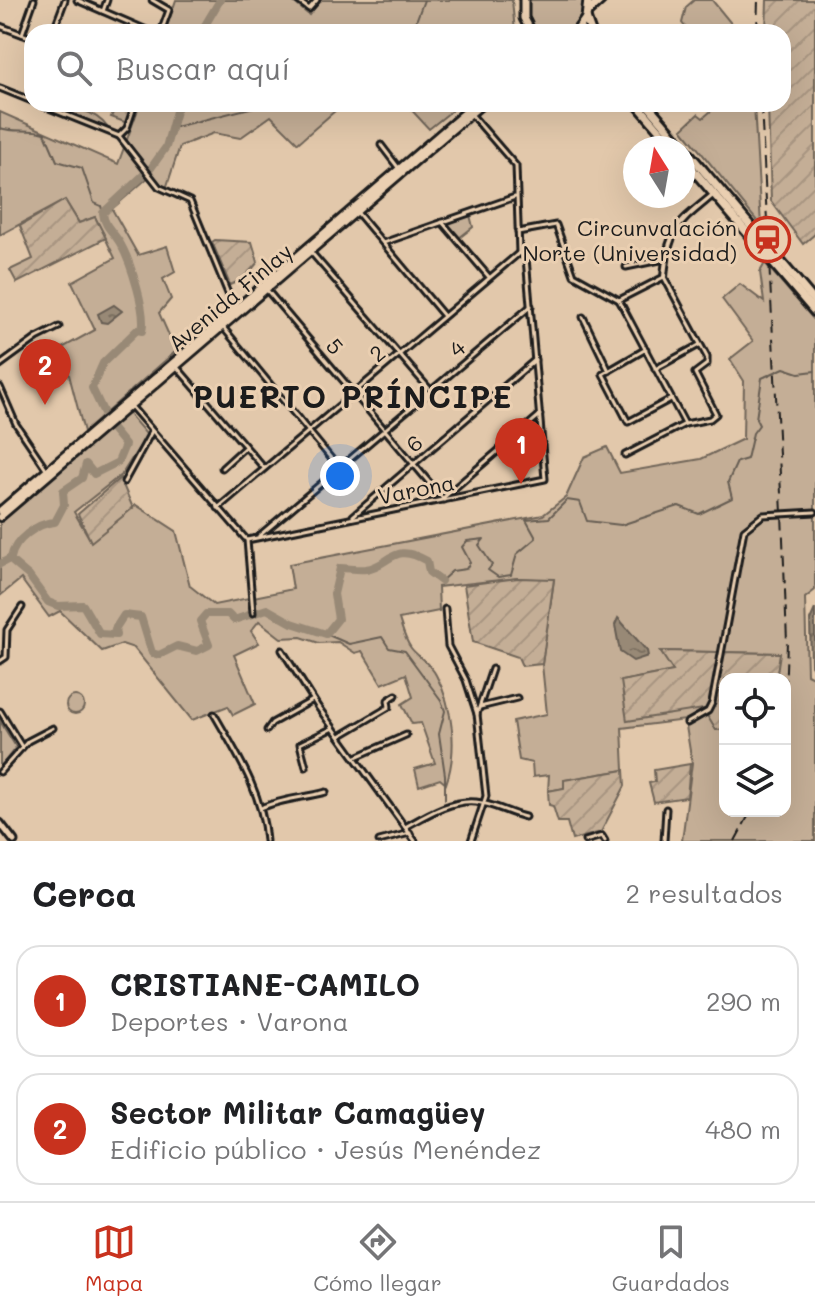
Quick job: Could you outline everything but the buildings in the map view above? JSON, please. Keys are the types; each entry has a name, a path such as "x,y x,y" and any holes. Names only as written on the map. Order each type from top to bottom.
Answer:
{"highway":[{"path":"524,0 526,24"},
{"path":"588,0 589,24"},
{"path":"581,24 601,0"},
{"path":"644,112 665,136"},
{"path":"653,112 815,312"},
{"path":"695,170 815,302"}],"main road":[{"name":"Avenida Finlay","path":"0,517 470,112"},
{"name":"Avenida Finlay","path":"0,511 12,504"},
{"path":"0,823 14,841"}],"street":[{"path":"26,24 34,0"},
{"path":"56,24 65,0"},
{"path":"77,0 133,24"},
{"path":"103,11 107,0"},
{"path":"152,0 167,6 169,10 164,24"},
{"path":"297,0 309,9 317,0"},
{"path":"0,26 22,34 24,28"},
{"path":"0,88 24,98"},
{"path":"59,112 119,136 151,177 171,194 190,201 236,313"},
{"path":"119,136 127,128 132,112"},
{"path":"442,500 540,415 526,258 519,253 517,233 516,166 470,112"},
{"path":"381,145 401,171"},
{"path":"625,455 685,424 716,416 695,373 708,361 664,277 665,259 675,227 716,192"},
{"path":"383,243 515,197"},
{"path":"355,210 444,316"},
{"path":"442,222 489,278"},
{"path":"517,233 556,225 574,275 619,300 685,424"},
{"path":"309,250 431,391"},
{"name":"2","path":"218,508 519,253"},
{"path":"626,267 665,259"},
{"path":"619,300 664,277"},
{"name":"5","path":"265,288 442,500"},
{"name":"4","path":"257,538 531,306"},
{"path":"583,317 609,371"},
{"path":"221,325 339,468"},
{"path":"0,365 37,338 59,327"},
{"path":"655,369 699,345"},
{"path":"646,349 603,374 628,422 671,399"},
{"name":"6","path":"350,519 535,360"},
{"path":"175,365 264,468"},
{"path":"0,387 12,416 49,472"},
{"path":"129,403 247,540 253,613"},
{"name":"Varona","path":"247,540 545,479 540,415"},
{"path":"124,482 152,431"},
{"path":"222,468 245,447"},
{"path":"687,723 708,711 712,703 744,530 763,515 815,512"},
{"path":"0,661 6,657 7,630 22,607"},
{"path":"445,609 448,646 466,680 477,714 484,804 471,841"},
{"path":"282,650 313,700 415,841"},
{"path":"477,714 492,669"},
{"path":"340,736 389,707 388,700 396,695"},
{"path":"480,707 517,698"},
{"path":"267,730 272,723 313,700"},
{"path":"0,711 22,747"},
{"path":"214,714 261,808 266,841"},
{"path":"0,772 22,747 53,728"},
{"path":"306,767 300,744 334,728"},
{"path":"356,757 406,735"},
{"path":"261,808 275,801 284,803 326,792"},
{"path":"405,827 434,811 466,802 484,804 525,817"},
{"path":"664,841 666,809"},
{"path":"379,841 410,833"},
{"path":"585,841 602,836 605,841"}],"green space":[{"path":"176,0 291,0 309,15 321,0 512,0 514,24 168,24"},
{"path":"528,0 587,0 587,14 581,24 530,24"},
{"path":"694,0 712,0 732,24 683,24 686,7"},
{"path":"767,0 815,0 815,234 803,244 771,201 768,112 791,112 791,24 766,24"},
{"path":"0,112 118,164 137,112 334,112 298,143 271,116 240,138 214,133 180,146 166,189 151,175 112,209 138,255 167,246 175,272 163,279 171,299 159,313 176,351 84,432 62,348 95,330 72,282 115,258 95,217 79,223 65,200 0,235"},
{"path":"67,112 86,112 108,128"},
{"path":"113,112 131,112 127,123 111,117"},
{"path":"413,112 450,112 429,129"},
{"path":"710,112 754,112 761,226 695,145 695,136 688,136 682,129 698,114 703,118"},
{"path":"65,200 79,223 95,217 106,238 17,283 10,270 33,259 20,226"},
{"path":"470,215 473,227 459,238 446,223"},
{"path":"212,242 252,242 258,262 244,279 230,285"},
{"path":"765,263 815,321 815,590 805,598 807,674 815,678 815,841 682,841 692,763 685,720 622,728 624,770 564,780 565,788 548,791 549,775 533,777 532,763 519,760 513,721 547,714 542,664 554,580 518,578 438,587 439,611 399,619 409,645 431,667 442,687 452,729 452,757 446,784 440,779 419,786 415,769 435,763 421,723 412,724 402,704 413,697 406,674 382,684 362,651 355,653 338,642 281,638 259,621 251,631 259,643 234,655 255,704 233,715 228,706 192,720 134,648 122,644 102,651 60,611 49,617 21,579 0,596 0,522 128,413 147,435 122,474 74,512 91,541 136,505 176,531 190,586 214,605 293,589 289,564 543,515 566,497 584,457 607,447 620,473 701,459 743,439 744,381 730,359 753,341 722,299 740,284 764,302 760,272"},
{"path":"120,478 133,508 91,542 78,514"},
{"path":"518,578 554,579 542,664 522,666 518,657 473,642 464,585"},
{"path":"660,651 780,653 777,673 719,673 719,730 716,730 703,709 627,721 621,681 673,671"},
{"path":"71,696 79,696 84,705 82,712 71,714 66,709 66,701"},
{"path":"0,721 16,747 0,767"},
{"path":"690,764 687,797 654,802 649,783 655,782 654,770"},
{"path":"624,770 625,786 601,832 572,840 567,822 558,822 553,806 549,805 548,791 564,788 564,780"}],"water":[{"path":"114,305 122,311 107,323 101,322 98,314"},
{"path":"815,609 815,671 811,665 810,620"},
{"path":"618,618 648,656 633,661 620,652 615,625"}],"waterway":[{"path":"206,24 220,0"},
{"path":"415,24 424,0"},
{"path":"0,564 11,558 27,534 55,522 64,505 63,491 82,478 86,464 94,474 118,462 125,445 111,428 92,388 103,363 137,330 142,331 142,312 129,264 103,213 151,168 166,147 176,112"},
{"path":"171,128 234,112"},
{"path":"0,128 45,133 57,161 82,168 94,203 101,206 103,213"},
{"path":"441,581 452,571 466,569 470,562 462,547 467,541 484,539 479,545 492,565 488,570 498,577 511,575 517,554 536,538 526,520 549,518 567,500 580,502 587,521 621,525 679,506 699,514 732,498 728,482 737,462 747,459 753,433 759,425 756,419 762,378 784,368 799,373 815,371"},
{"path":"9,559 29,576 48,602 58,606 83,605 100,634 116,635 115,629 124,615 141,617 152,653 159,655 177,646 197,651 209,645 200,621 206,614 228,614 234,620 267,609 292,623 326,634 338,619 334,594 340,568 375,567 393,556 406,553 427,561 429,572 441,581"},
{"path":"326,634 349,644 382,637 389,648 405,651 441,700 445,711 439,734 445,799"}],"railway":[{"path":"757,24 758,0"},
{"path":"761,112 782,513 786,673"},
{"path":"735,841 748,817"}],"place":[{"name":"Circunvalación Norte (Universidad)","path":"768,240"},
{"name":"Sector Militar Camagüey","path":"45,405"},
{"name":"CRISTIANE-CAMILO","path":"521,484"}],"district":[{"name":"PUERTO PRÍNCIPE","path":"353,396"}]}
